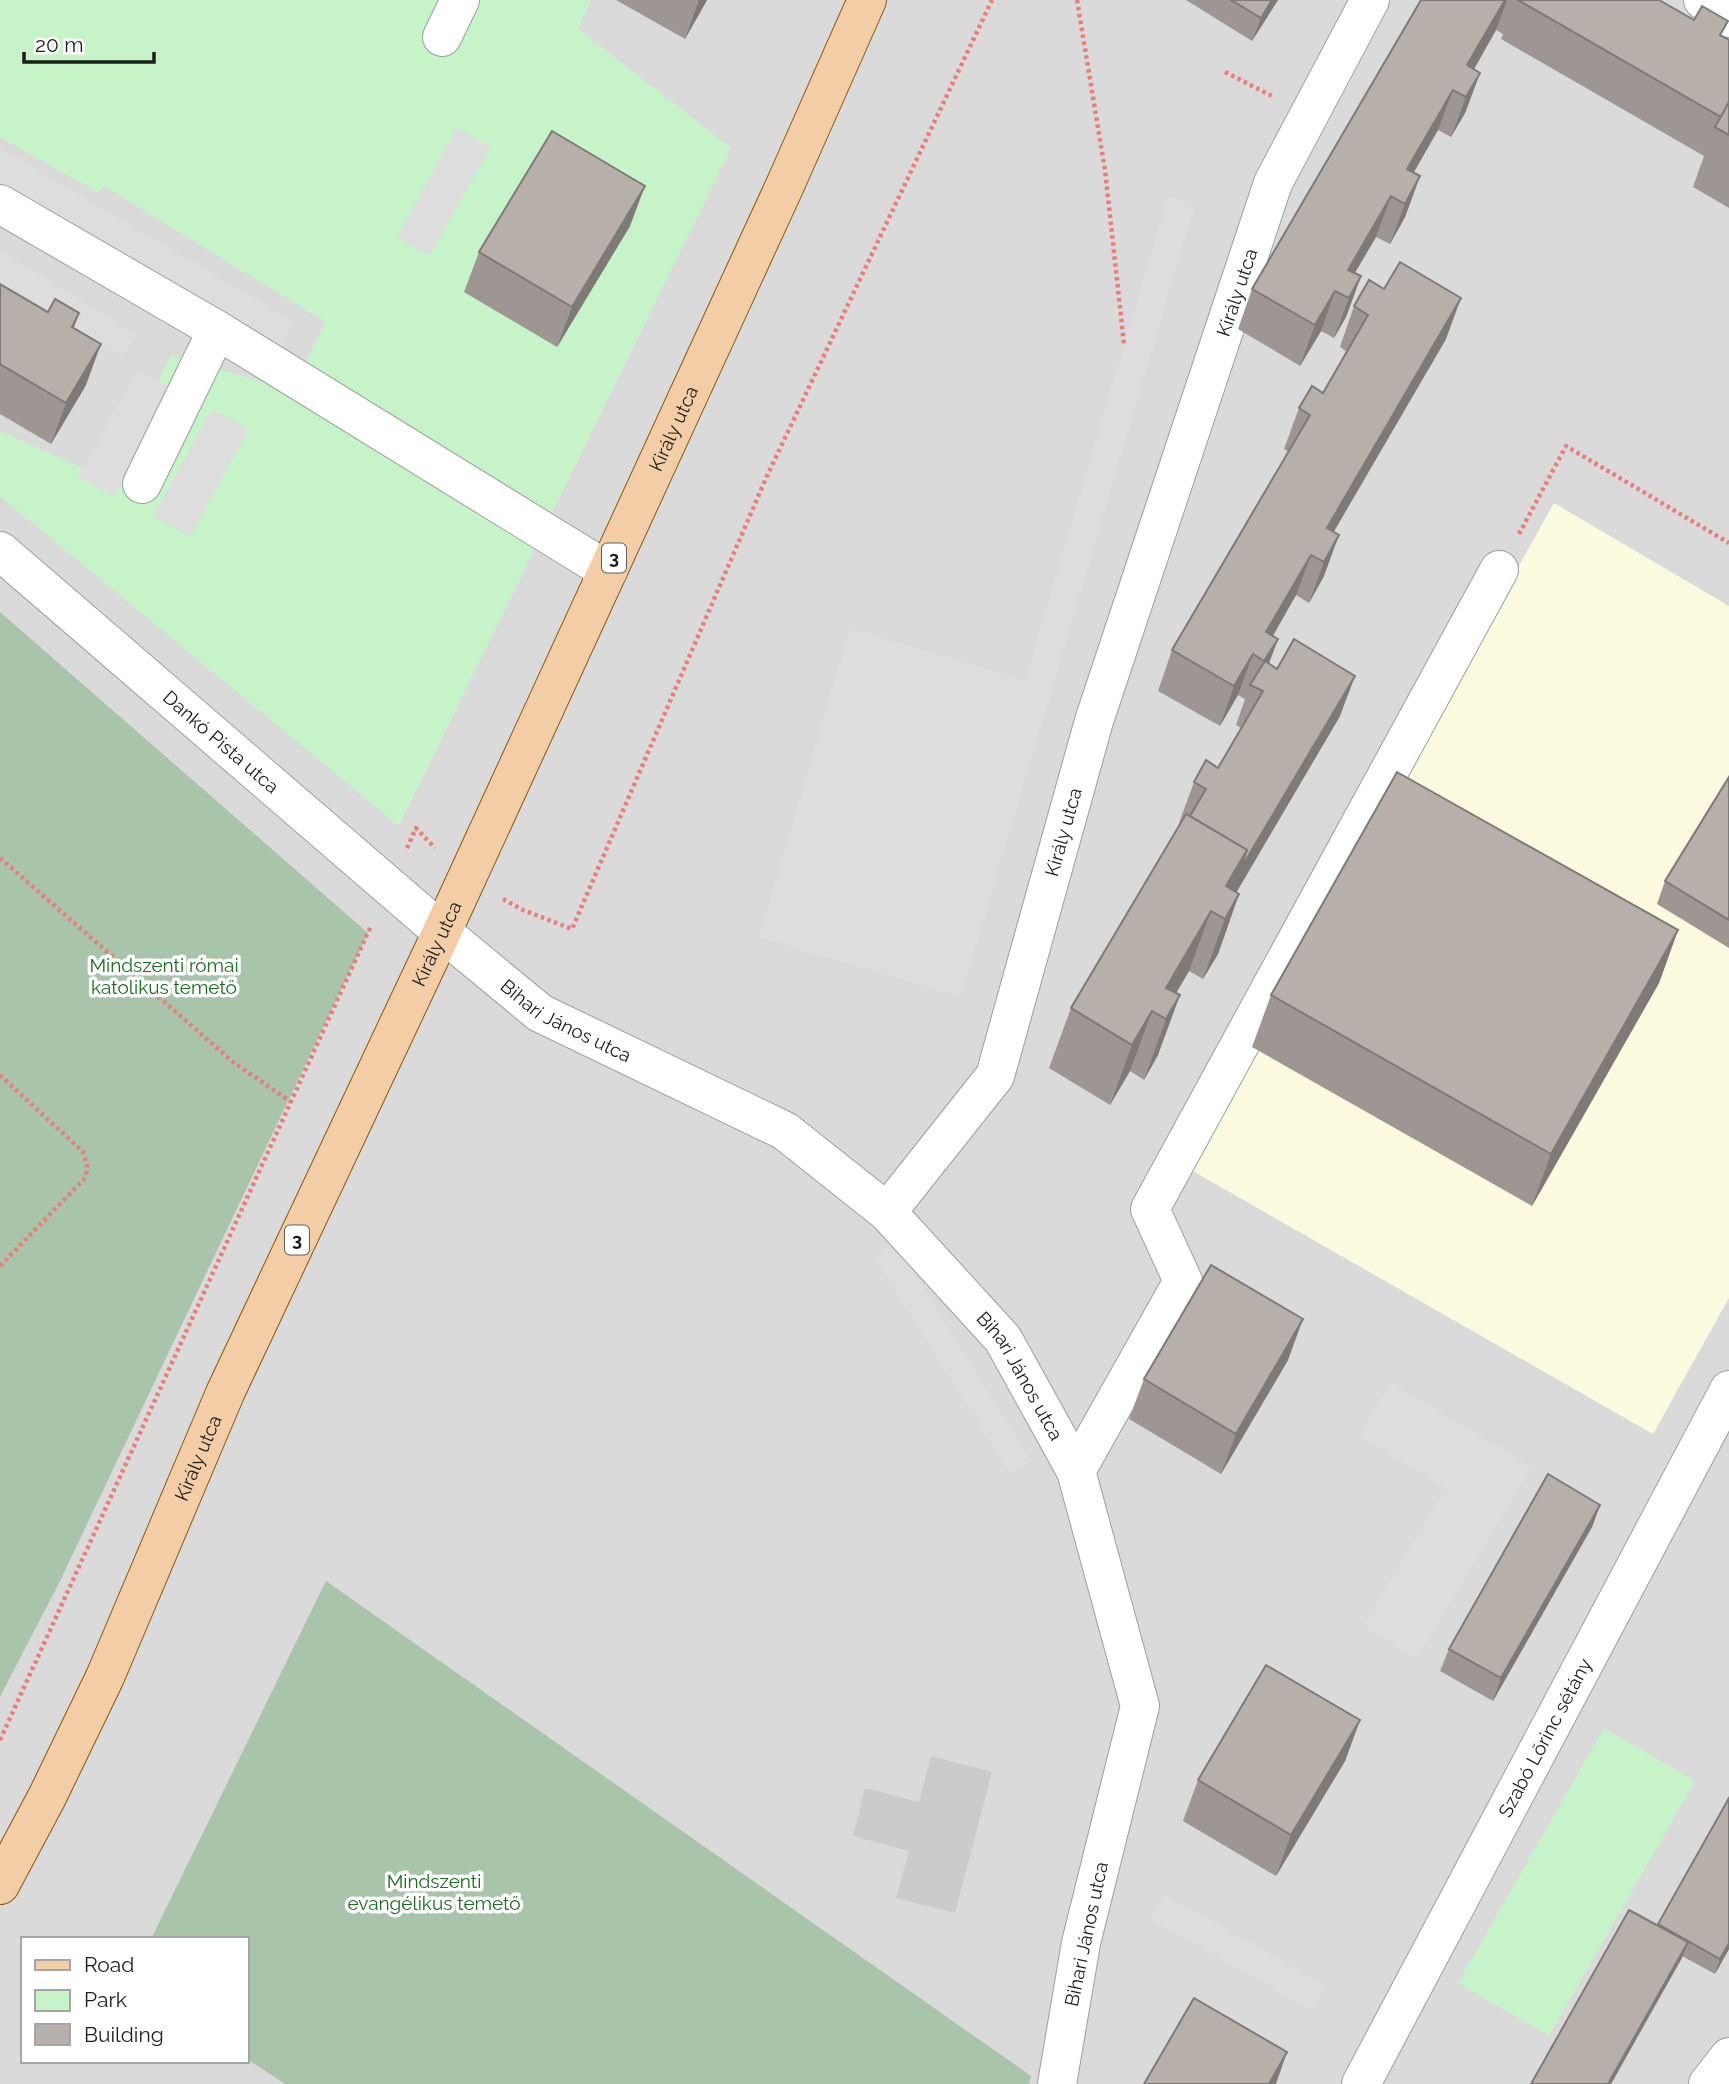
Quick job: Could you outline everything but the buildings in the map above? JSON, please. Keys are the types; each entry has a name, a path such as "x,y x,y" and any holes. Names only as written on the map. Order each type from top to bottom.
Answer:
{"main road":[{"name":"Király utca","path":"0,1885 47,1797 105,1676 226,1391 442,932 786,183 867,0"}],"street":[{"path":"443,37 460,0"},
{"name":"Király utca","path":"887,1212 995,1076 1094,721 1272,183 1370,0"},
{"path":"1703,0 1729,18"},
{"path":"0,204 217,330 608,571"},
{"path":"142,484 217,330"},
{"name":"Dankó Pista utca","path":"0,551 442,932"},
{"path":"1076,1471 1183,1281 1150,1209 1499,570"},
{"name":"Bihari János utca","path":"442,932 540,1013 785,1132 887,1212 1003,1339 1076,1471 1140,1706 1081,1943 1057,2084"},
{"name":"Szabó Lőrinc sétány","path":"1361,2084 1729,1390"},
{"path":"1708,2084 1729,2057"}],"path":[{"path":"0,1740 416,828 465,880 523,910 572,929 767,476 992,0"},
{"path":"1077,0 1105,170 1124,344"},
{"path":"1225,72 1308,114"},
{"path":"1499,570 1566,446 1729,543"},
{"path":"0,858 233,1062 291,1102"},
{"path":"0,1075 83,1153 88,1165 86,1177 0,1266"}],"shaded area":[{"path":"0,0 1729,0 1729,2084 0,2084"},
{"path":"457,128 491,147 429,256 397,237"},
{"path":"0,148 295,322 280,349 0,184"},
{"path":"1168,196 1195,204 961,997 759,937 850,628 1025,680"},
{"path":"0,250 137,335 122,358 0,282"},
{"path":"137,370 173,390 114,497 78,477"},
{"path":"212,409 249,429 190,536 153,516"},
{"path":"1554,503 1729,606 1729,1298 1653,1434 1184,1166"},
{"path":"895,1242 1032,1461 1010,1474 873,1256"},
{"path":"1391,1382 1532,1467 1417,1659 1362,1626 1445,1488 1358,1436"},
{"path":"931,1756 992,1772 955,1913 896,1898 909,1851 853,1836 865,1788 919,1802"},
{"path":"1164,1894 1327,1986 1312,2011 1150,1919"}],"green space":[{"path":"0,0 591,0 578,29 731,148 399,826 0,496 0,431 107,479 171,356 292,390 326,322 104,186 99,193 0,137"},
{"name":"Mindszenti római katolikus temető","path":"0,612 368,933 60,1581 0,1697"},
{"name":"Mindszenti evangélikus temető","path":"326,1581 1031,2076 1029,2084 285,2084 248,2060 248,1937 152,1937"},
{"path":"1604,1728 1695,1781 1549,2036 1458,1983"}]}
